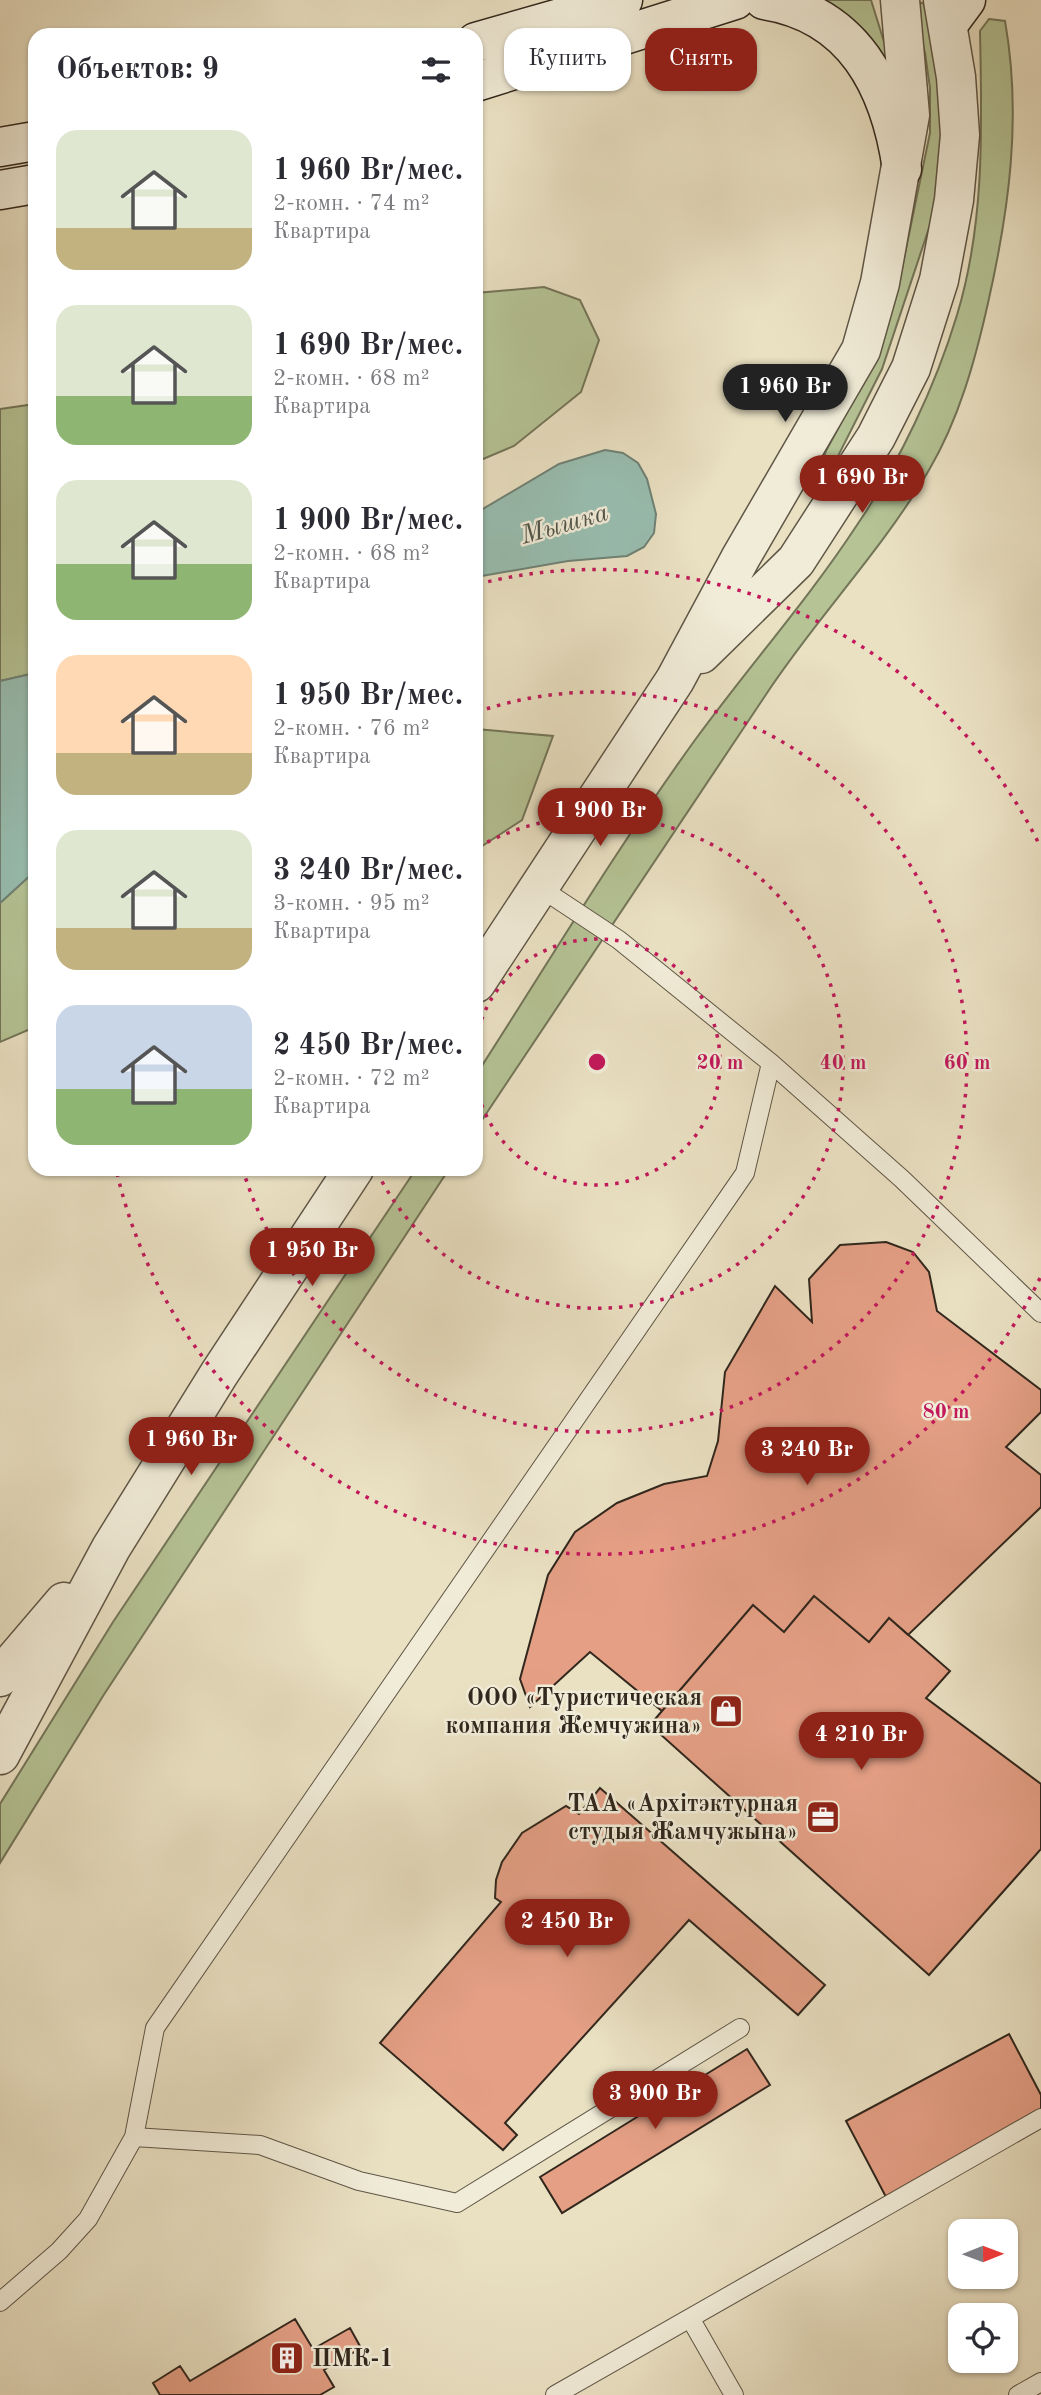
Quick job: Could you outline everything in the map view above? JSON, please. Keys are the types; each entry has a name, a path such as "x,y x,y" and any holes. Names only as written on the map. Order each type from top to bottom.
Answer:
{"street":[{"path":"483,40 623,0"},
{"path":"483,80 735,0"},
{"path":"764,0 787,4 820,19 854,45 892,115 902,169"},
{"path":"483,972 675,680 741,557 861,349 880,283 910,115 900,0"},
{"path":"675,680 796,561 876,437 911,368 939,280 954,200 960,135 953,8"},
{"path":"0,148 28,142"},
{"path":"0,190 28,185"},
{"path":"0,1755 111,1548 219,1374 349,1176"},
{"path":"0,1677 111,1548"}],"lane":[{"path":"539,887 619,940 771,1063 902,1179 1041,1313"},
{"path":"0,2302 59,2251 88,2219 134,2137 155,2028 745,1173 771,1063"},
{"path":"134,2137 260,2145 359,2181 457,2203 740,2028"},
{"path":"555,2395 1041,2118"},
{"path":"690,2318 734,2395"},
{"path":"1018,2395 1041,2382"}],"green space":[{"path":"825,0 871,0 890,61 886,61 865,31"},
{"path":"918,2 925,4 935,49 942,133 933,216 882,369 833,466 826,468 823,460 826,451 872,365 896,297 930,133 930,88 925,53 913,8"},
{"path":"989,19 1005,21 1012,92 1011,163 1002,233 972,368 940,451 891,529 785,667 483,1119 483,1064 666,781 857,525 887,477 927,396 957,315 973,245 980,174 980,31"},
{"path":"544,287 580,300 599,340 581,392 514,446 483,459 483,292"},
{"path":"28,405 28,675 0,681 0,409"},
{"path":"483,730 553,736 522,820 483,845"},
{"path":"28,877 28,1030 0,1042 0,903"},
{"path":"411,1176 444,1176 103,1696 0,1863 0,1804 113,1622"}],"water":[{"name":"Мышка","path":"605,450 623,453 638,463 647,479 656,514 654,533 644,547 627,556 568,561 483,576 483,509 559,464"},
{"path":"28,675 28,877 0,903 0,681"}],"building":[{"path":"886,1242 913,1252 929,1272 937,1311 1041,1390 1041,1412 1006,1447 1041,1475 1041,1507 908,1635 889,1618 869,1642 814,1596 784,1632 753,1605 662,1711 590,1652 530,1707 520,1679 548,1575 575,1532 617,1503 664,1484 707,1476 718,1441 725,1372 775,1286 812,1322 809,1279 840,1245"},
{"path":"814,1596 869,1642 889,1618 950,1671 926,1698 1041,1784 1041,1849 929,1975 650,1725 753,1605 784,1632"},
{"path":"600,1788 825,1985 798,2015 689,1920 505,2123 517,2135 503,2150 380,2043 501,1902 495,1898 496,1880 502,1862 522,1833 566,1806 579,1814"},
{"path":"1009,2034 1041,2095 1041,2115 886,2197 846,2121"},
{"path":"747,2049 770,2085 562,2213 540,2177"},
{"name":"ПМК-1","path":"295,2319 313,2349 350,2328 361,2348 324,2370 334,2387 320,2395 160,2395 153,2383 180,2366 190,2381"}],"place":[{"name":"ООО «Туристическая компания Жемчужина»","path":"726,1711"},
{"name":"ТАА «Архітэктурная студыя Жамчужына»","path":"823,1817"},
{"name":"ПМК-1","path":"287,2358"}]}
